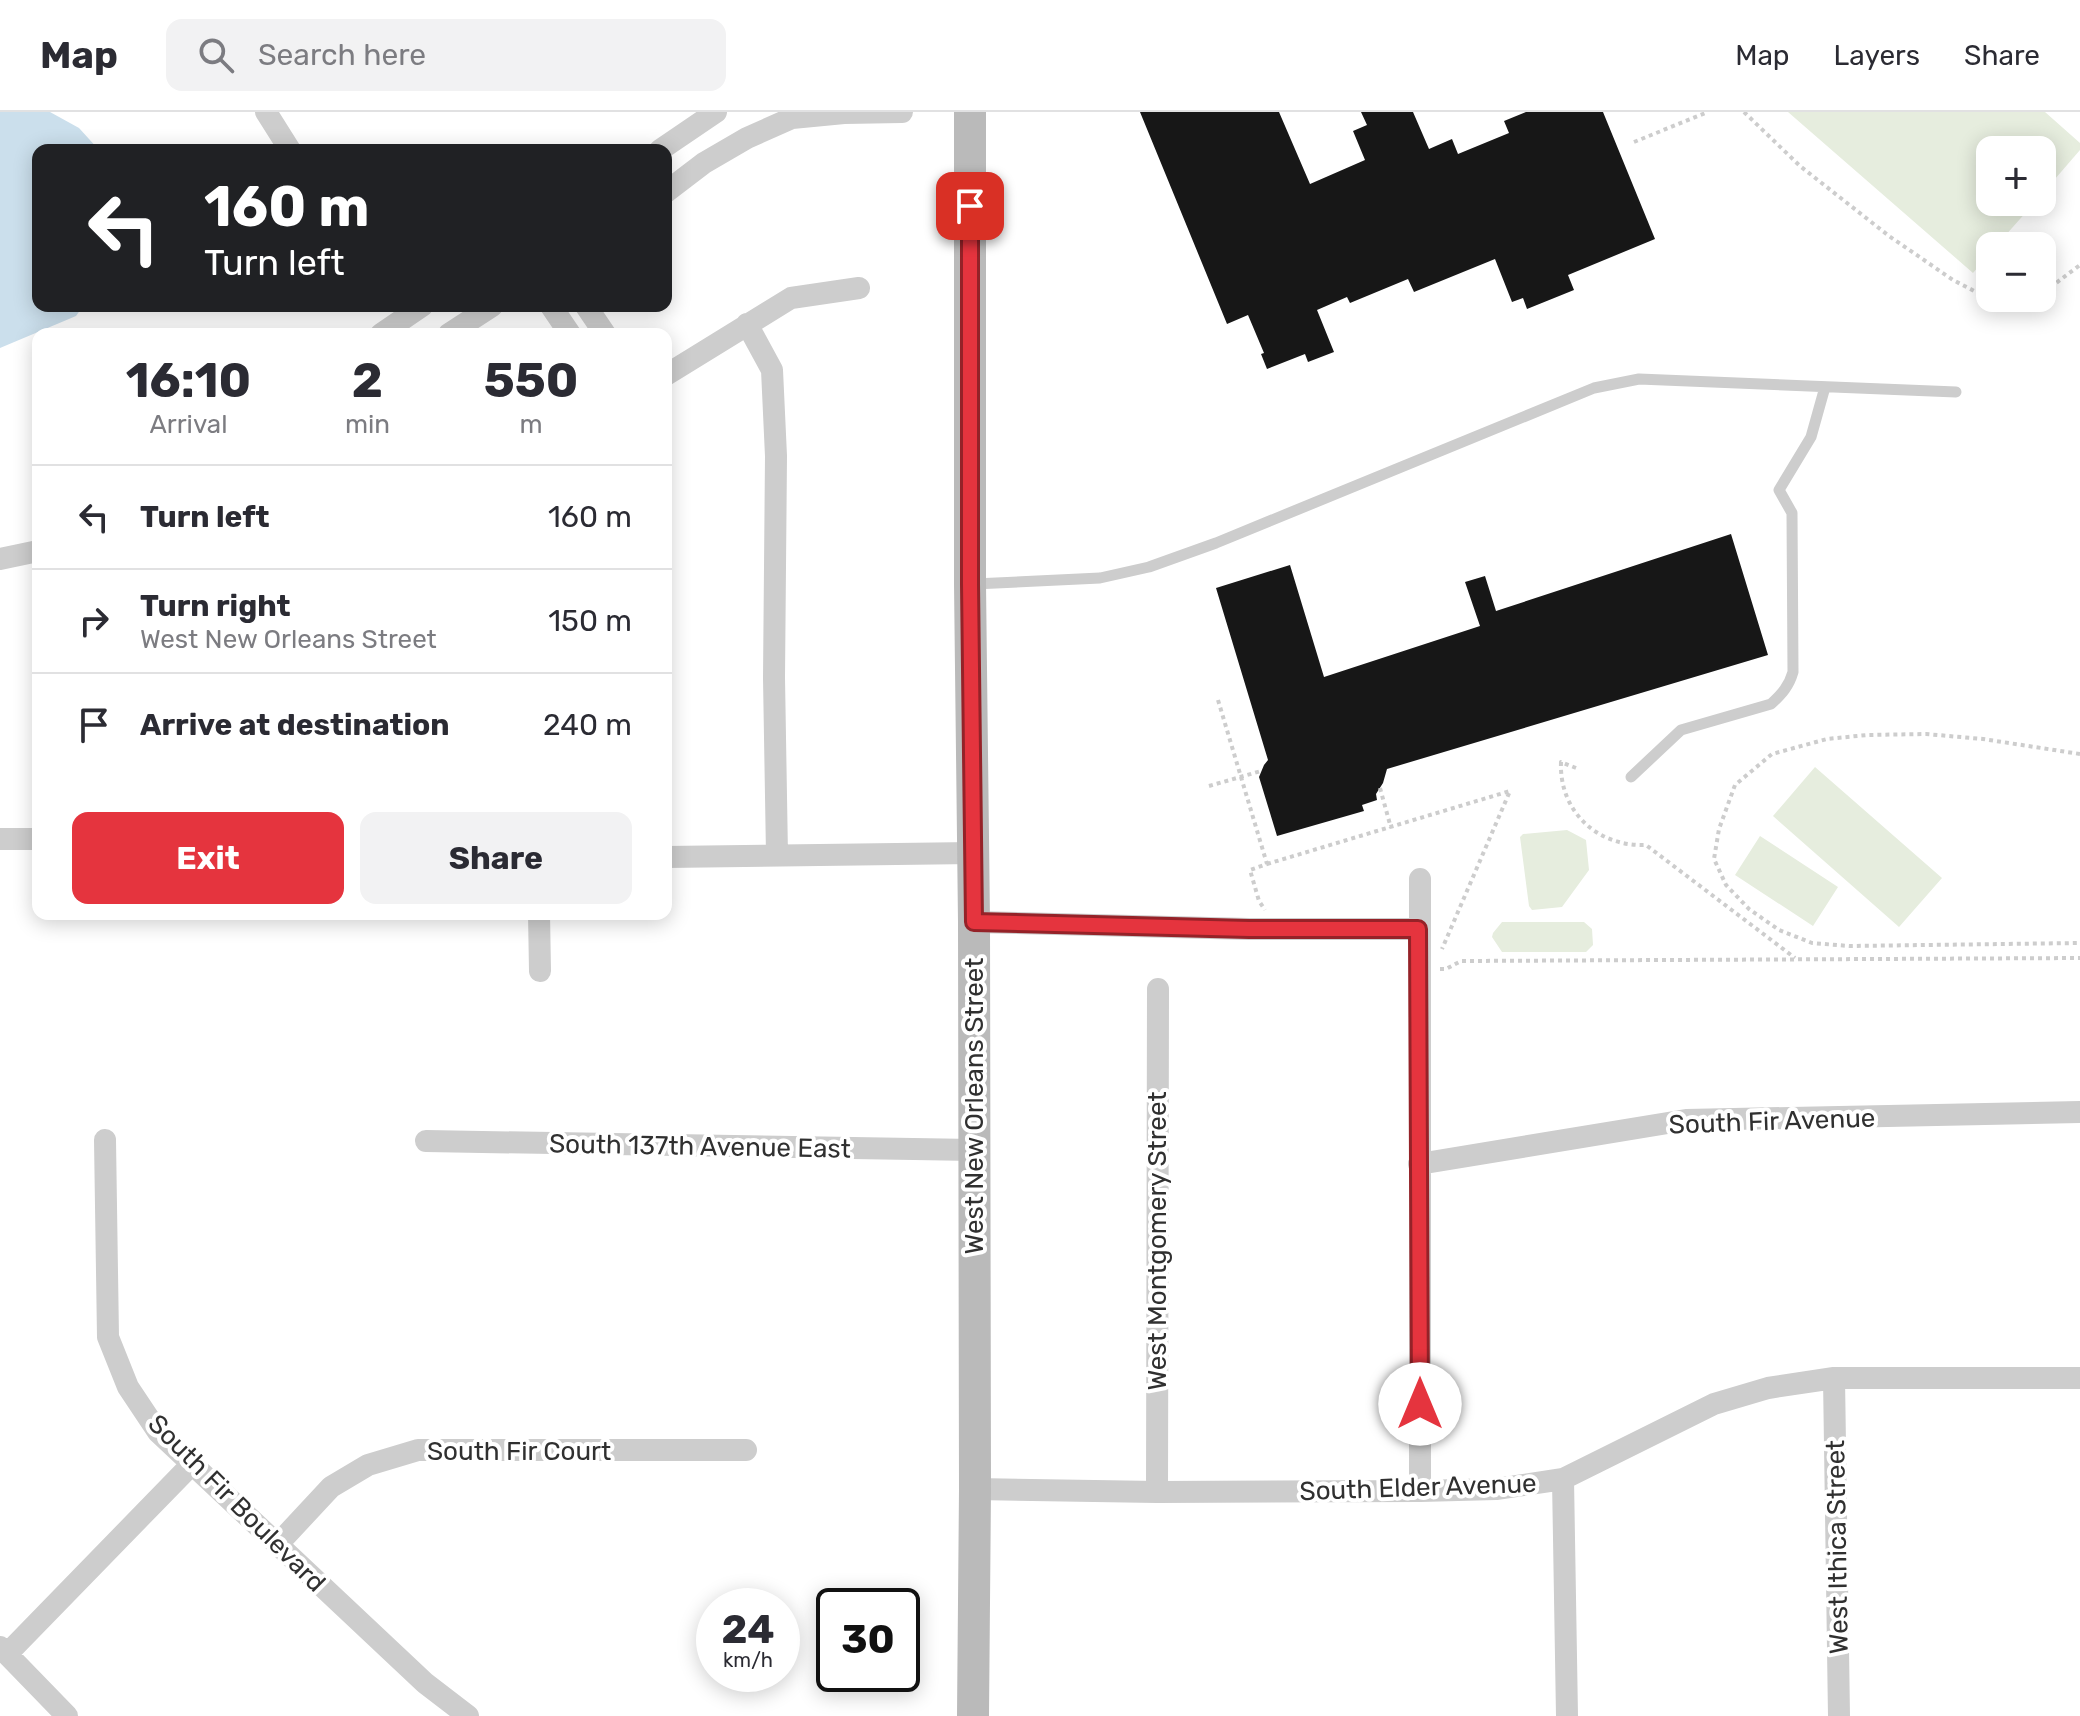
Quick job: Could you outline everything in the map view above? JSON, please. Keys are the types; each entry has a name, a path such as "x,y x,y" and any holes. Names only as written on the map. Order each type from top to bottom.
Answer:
{"street":[{"path":"266,112 286,144"},
{"path":"669,144 716,112"},
{"path":"672,187 704,163 792,115 902,112"},
{"name":"West New Orleans Street","path":"970,112 974,922 973,1716"},
{"path":"672,371 791,298 859,288"},
{"path":"458,328 483,312"},
{"path":"747,324 772,370 776,456 774,678 777,855"},
{"path":"0,559 32,552"},
{"path":"0,839 32,839"},
{"path":"672,857 973,853"},
{"path":"1420,879 1420,1491"},
{"path":"539,920 540,971"},
{"path":"974,922 1249,929 1418,929"},
{"name":"West Montgomery Street","path":"1157,1492 1158,989"},
{"name":"South Fir Avenue","path":"1419,1164 1686,1120 2080,1112"},
{"name":"South Fir Boulevard","path":"105,1140 108,1337 128,1387 158,1432 425,1683 468,1716"},
{"name":"South 137th Avenue East","path":"426,1141 974,1150"},
{"name":"South Elder Avenue","path":"975,1489 1157,1492 1496,1489 1563,1479 1714,1404 1768,1388 1834,1378 2080,1378"},
{"name":"West Ithica Street","path":"1834,1378 1839,1716"},
{"name":"South Fir Court","path":"277,1545 331,1487 368,1465 418,1450 746,1450"},
{"path":"67,1716 4,1650 192,1464"},
{"path":"1563,1479 1567,1716"}],"lane":[{"path":"970,584 1100,578 1149,567 1229,538 1594,388 1639,379 1956,392"},
{"path":"1631,777 1681,730 1771,704 1790,683 1793,672 1792,513 1779,490 1811,437 1825,387"}],"path":[{"path":"1634,142 1708,112"},
{"path":"1744,112 1800,166 1889,236 1953,280 1976,292"},
{"path":"2056,283 2080,265"},
{"path":"1218,700 1267,864"},
{"path":"2080,754 1926,734 1827,739 1772,754 1735,785 1719,829 1714,859 1726,885 1749,909 1779,930 1812,943 1849,946 2080,943"},
{"path":"1576,768 1561,762 1563,786 1571,807 1593,831 1609,840 1646,845 1797,960"},
{"path":"1209,786 1261,771"},
{"path":"1380,788 1391,828"},
{"path":"1271,914 1259,901 1250,870 1510,791 1438,957"},
{"path":"1743,919 1749,909"},
{"path":"1438,969 1446,969 1461,961 2080,958"}],"green space":[{"path":"1788,112 2045,112 2080,143 2080,150 2056,178 2056,136 1976,136 1976,216 2023,216 2008,232 1976,232 1976,269 1973,273"},
{"path":"1815,767 1942,878 1899,927 1773,816"},
{"path":"1567,830 1586,840 1589,870 1562,907 1532,910 1520,837 1523,834"},
{"path":"1760,836 1838,887 1813,926 1735,875"},
{"path":"1502,922 1584,922 1592,929 1593,945 1586,952 1502,952 1492,937"}],"water":[{"path":"0,112 50,112 79,128 94,144 32,144 32,312 79,312 48,328 32,328 32,335 0,348"}],"building":[{"path":"1140,112 1279,112 1310,184 1365,160 1353,131 1367,125 1361,112 1413,112 1429,149 1452,139 1458,154 1509,133 1504,121 1526,112 1603,112 1655,239 1568,275 1574,290 1527,309 1523,298 1512,302 1495,259 1414,292 1408,279 1350,303 1347,297 1317,310 1334,352 1308,362 1305,354 1267,369 1261,354 1264,353 1248,315 1227,324"},
{"path":"1731,534 1768,655 1387,769 1376,794 1377,800 1362,805 1364,811 1277,836 1259,777 1268,760 1216,588 1290,565 1324,677 1480,626 1465,582 1485,576 1496,611"}],"route":[{"path":"970,206 974,922 1249,929 1418,929 1420,1404"}]}
